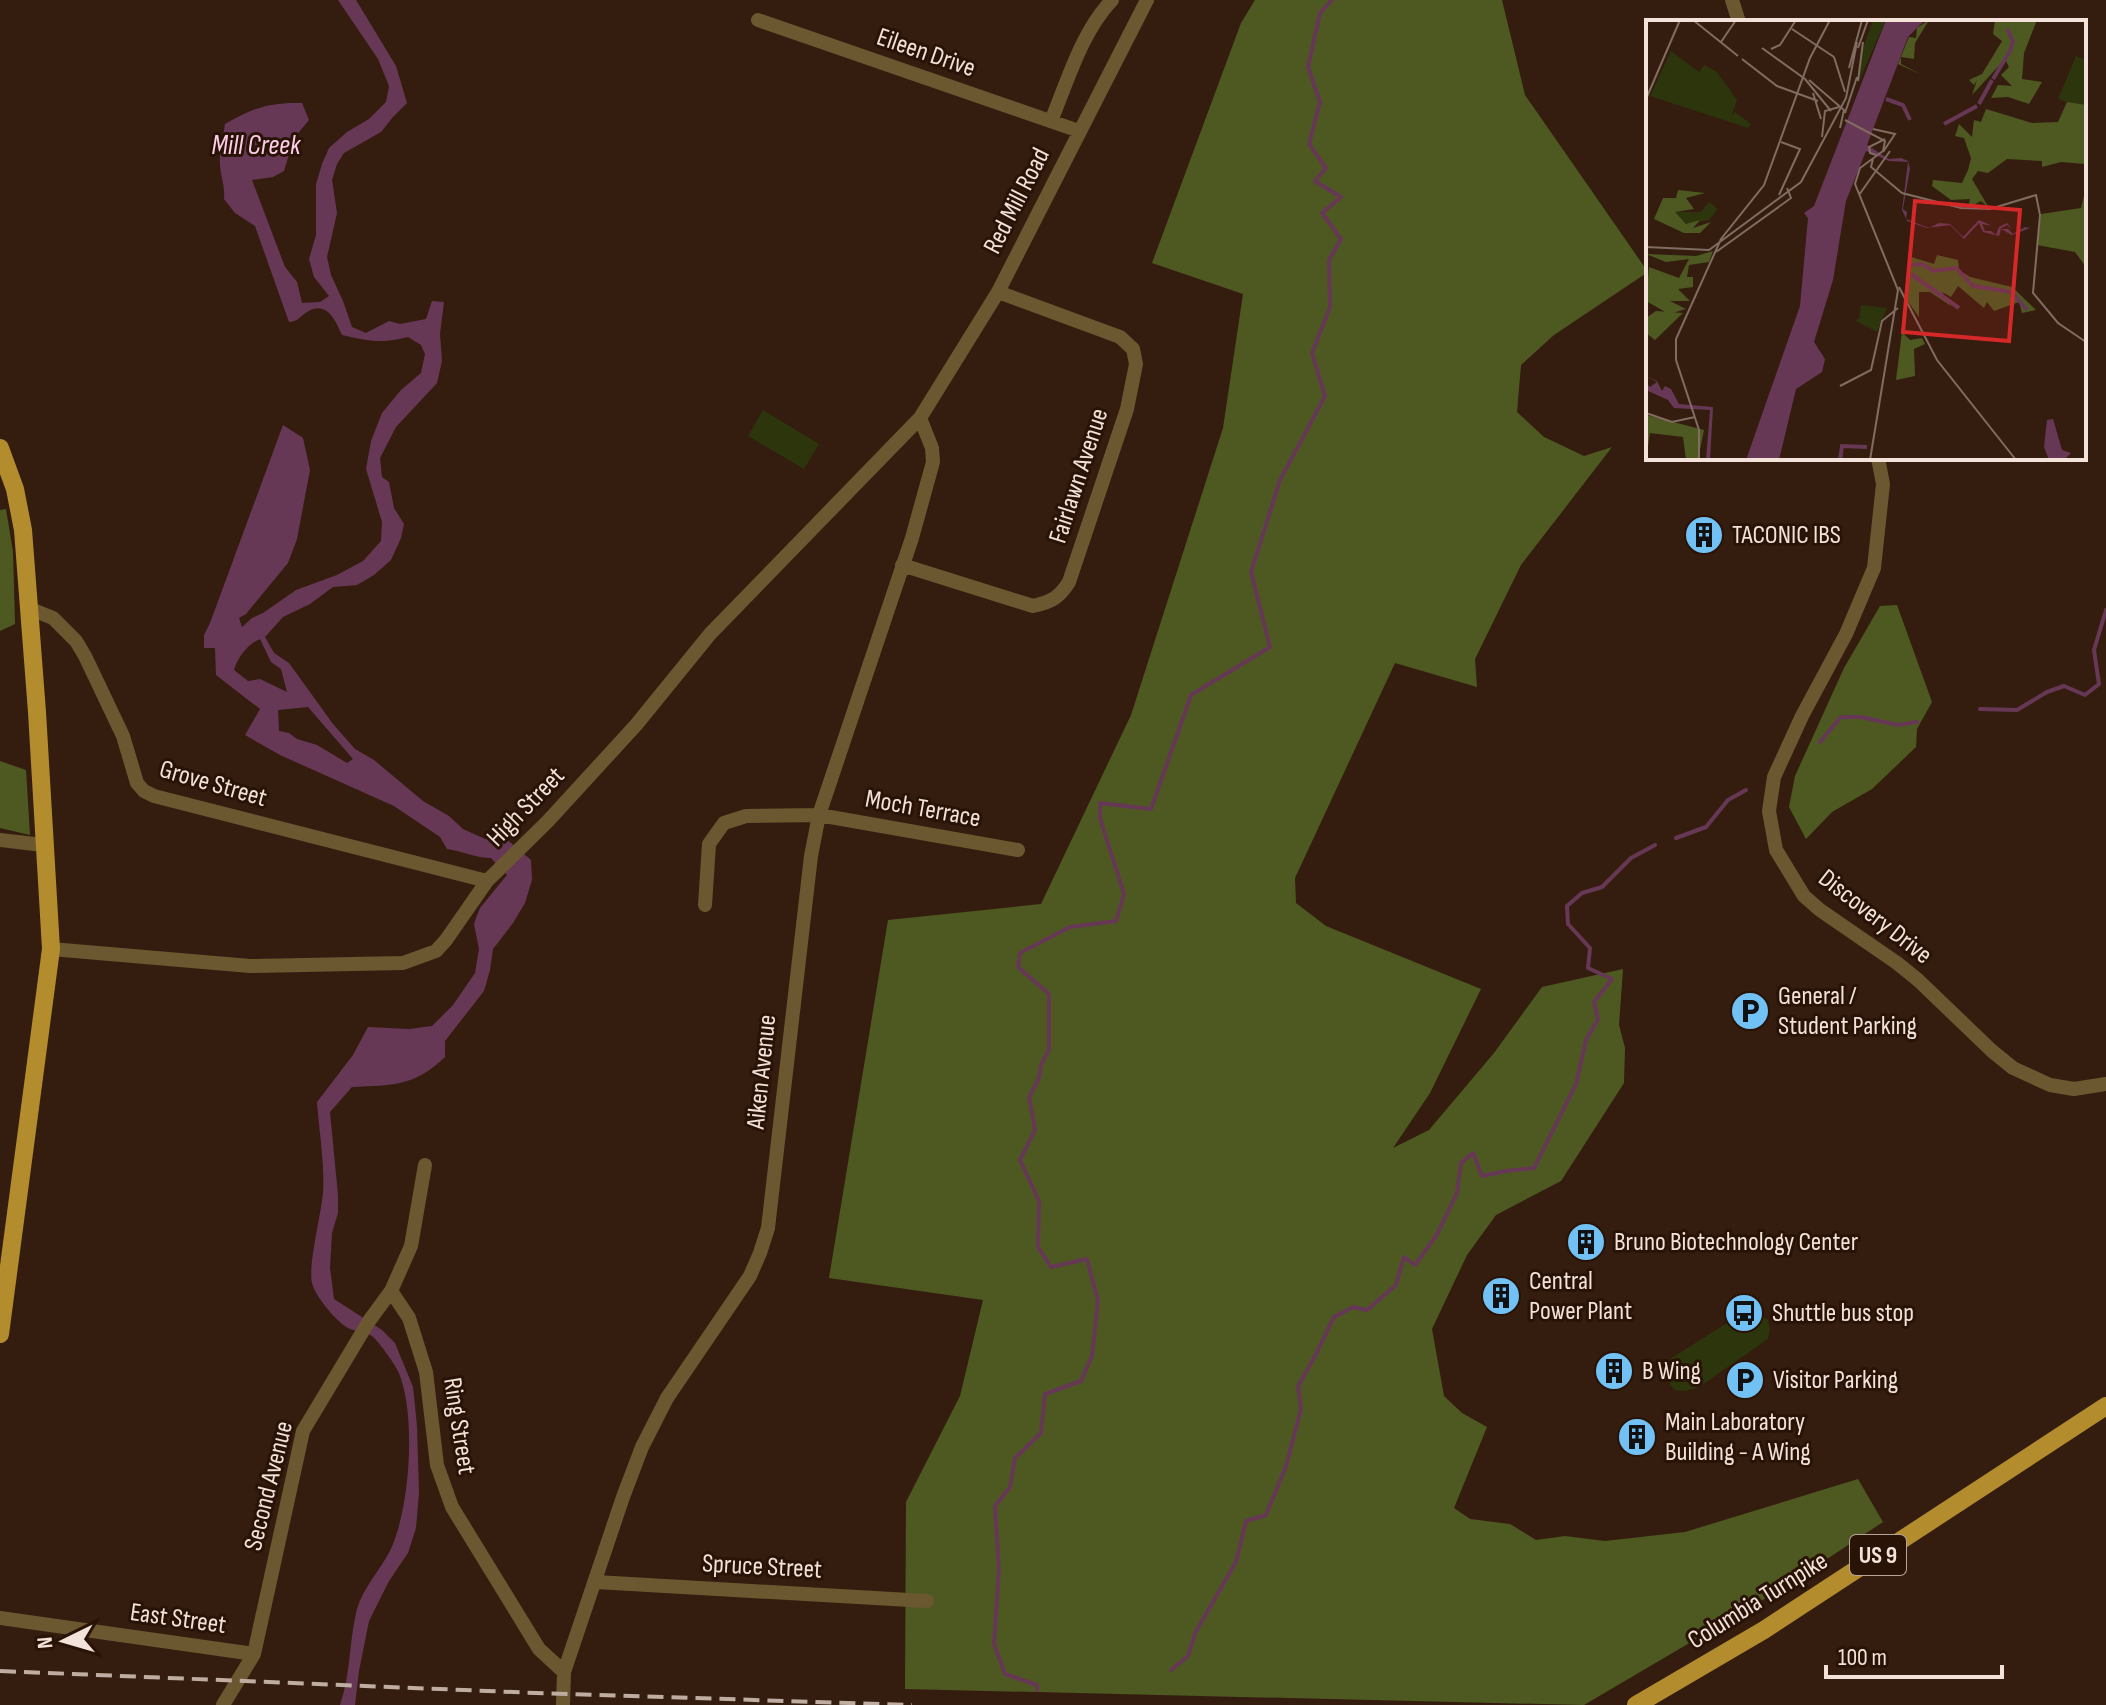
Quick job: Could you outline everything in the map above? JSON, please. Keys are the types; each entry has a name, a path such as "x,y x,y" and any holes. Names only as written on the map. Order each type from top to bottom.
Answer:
{"main road":[{"path":"0,448 15,489 23,530 51,949 0,1334"},
{"name":"Columbia Turnpike","path":"1641,1702 1764,1630 2106,1406"}],"street":[{"path":"1051,121 1084,41 1096,19 1112,0"},
{"name":"Red Mill Road","path":"920,418 998,292 1147,0"},
{"path":"1732,0 1738,20"},
{"name":"Eileen Drive","path":"758,20 1079,131"},
{"name":"Fairlawn Avenue","path":"902,565 1033,606 1050,603 1060,596 1069,582 1127,409 1136,364 1133,349 1120,337 998,292"},
{"name":"Aiken Avenue","path":"563,1705 564,1672 642,1447 667,1398 750,1276 768,1228 811,856 819,815 912,538 933,462 932,448 920,418"},
{"name":"High Street","path":"51,949 250,966 403,963 436,951 492,876 548,821 636,725 710,634 920,418"},
{"name":"Discovery Drive","path":"1878,460 1883,484 1874,568 1846,634 1802,716 1774,777 1769,811 1776,850 1804,896 1918,980 2013,1068 2050,1085 2074,1089 2106,1084"},
{"name":"Grove Street","path":"28,608 53,618 76,641 123,736 137,783 144,791 154,796 492,876"},
{"name":"Moch Terrace","path":"705,905 709,844 724,823 746,816 819,815 1018,850"},
{"path":"0,840 43,845"},
{"path":"391,1291 411,1246 425,1165"},
{"name":"Second Avenue","path":"223,1705 254,1654 303,1431 369,1321 391,1291"},
{"name":"Ring Street","path":"391,1291 409,1318 426,1372 437,1465 452,1507 539,1649 564,1672"},
{"name":"Spruce Street","path":"596,1582 927,1601"},
{"name":"East Street","path":"0,1618 254,1654"}],"green space":[{"path":"1255,0 1502,0 1525,95 1646,269 1646,273 1554,335 1521,365 1517,412 1544,437 1584,456 1612,447 1521,565 1475,659 1477,687 1395,663 1295,878 1296,903 1326,926 1481,989 1430,1093 1393,1148 1429,1130 1494,1053 1542,987 1623,969 1619,1025 1625,1048 1624,1083 1561,1181 1496,1215 1467,1255 1432,1329 1444,1396 1462,1413 1487,1427 1454,1508 1470,1519 1510,1524 1536,1540 1565,1536 1605,1541 1685,1532 1858,1479 1883,1522 1783,1588 1584,1705 905,1689 906,1502 960,1396 983,1300 829,1278 888,920 1041,904 1131,715 1223,428 1243,294 1152,263 1241,23"},
{"path":"763,410 819,444 804,469 748,436"},
{"path":"6,509 13,552 15,624 0,631 0,510"},
{"path":"1897,605 1932,702 1917,729 1916,747 1872,789 1832,812 1806,839 1789,807 1795,776 1844,668 1880,606"},
{"path":"0,761 26,770 30,835 0,828"},
{"path":"1752,1310 1768,1320 1768,1339 1699,1387 1675,1390 1667,1375 1670,1359"}],"water":[{"name":"Mill Creek","path":"338,0 356,0 396,66 407,103 381,132 344,153 337,164 332,180 337,213 327,257 352,327 366,333 389,321 400,324 426,319 432,301 444,302 440,334 442,361 437,383 396,427 380,458 382,477 389,482 394,508 404,524 391,560 357,585 333,587 310,604 283,617 265,637 274,653 289,663 355,749 374,760 463,829 485,839 505,838 531,860 532,880 525,903 493,949 484,991 445,1041 445,1057 412,1079 391,1085 352,1087 330,1112 338,1195 330,1268 334,1299 382,1330 395,1343 413,1387 419,1493 416,1528 408,1553 389,1581 369,1621 355,1705 340,1705 357,1609 397,1533 406,1487 409,1436 404,1389 393,1363 373,1337 339,1322 322,1302 312,1283 323,1182 317,1102 353,1055 368,1027 409,1029 432,1026 453,1005 475,973 479,949 474,924 480,908 507,875 491,858 447,849 440,837 394,806 280,755 245,735 260,709 216,675 215,648 204,648 204,635 283,425 303,438 310,470 297,539 288,563 246,614 239,618 242,627 296,590 337,575 363,561 381,541 382,522 366,469 371,441 382,413 401,390 421,373 425,354 421,345 408,337 375,341 342,335 329,313 320,308 289,322 255,226 235,213 224,199 220,170 225,124 262,107 302,103 309,120 294,138 284,171 273,177 252,180 285,267 297,282 302,303 320,302 329,296 314,277 309,259 316,235 316,184 329,148 369,119 386,102 389,86 378,59","holes":["260,639 271,662 281,669 287,692 260,679 248,681 234,670 244,652","308,707 353,759 347,763 317,745 279,731 278,710"]}],"waterway":[{"path":"1037,1690 1037,1685 1005,1674 994,1644 999,1571 995,1506 1010,1487 1015,1458 1041,1433 1045,1394 1081,1381 1092,1356 1098,1301 1087,1259 1051,1267 1038,1247 1039,1201 1020,1160 1035,1130 1029,1097 1049,1049 1049,994 1018,967 1020,953 1070,927 1116,921 1124,894 1100,818 1100,803 1151,809 1191,695 1270,647 1251,572 1280,480 1325,396 1312,353 1330,307 1329,260 1341,239 1322,213 1341,197 1315,181 1326,168 1309,144 1320,102 1308,67 1320,13 1332,0"},
{"path":"1980,709 2017,710 2064,686 2085,695 2099,684 2094,650 2106,610"},
{"path":"1820,742 1841,717 1861,717 1898,725 1917,722"},
{"path":"1676,838 1706,827 1728,800 1746,790"},
{"path":"1171,1670 1188,1656 1195,1633 1236,1562 1246,1521 1266,1515 1286,1466 1301,1409 1298,1386 1334,1317 1353,1307 1367,1310 1396,1285 1404,1257 1415,1265 1436,1236 1457,1193 1461,1163 1473,1153 1482,1176 1534,1168 1576,1084 1586,1040 1598,1019 1594,1002 1612,979 1588,968 1590,948 1568,924 1567,906 1582,893 1602,887 1631,858 1655,845"}],"railway":[{"path":"0,1671 912,1705"}],"place":[{"name":"TACONIC IBS","path":"1704,535"},
{"name":"General / Student Parking","path":"1750,1011"},
{"name":"Bruno Biotechnology Center","path":"1586,1242"},
{"name":"Central Power Plant","path":"1501,1296"},
{"name":"Shuttle bus stop","path":"1744,1313"},
{"name":"B Wing","path":"1614,1371"},
{"name":"Visitor Parking","path":"1745,1380"},
{"name":"Main Laboratory Building - A Wing","path":"1637,1437"}]}
